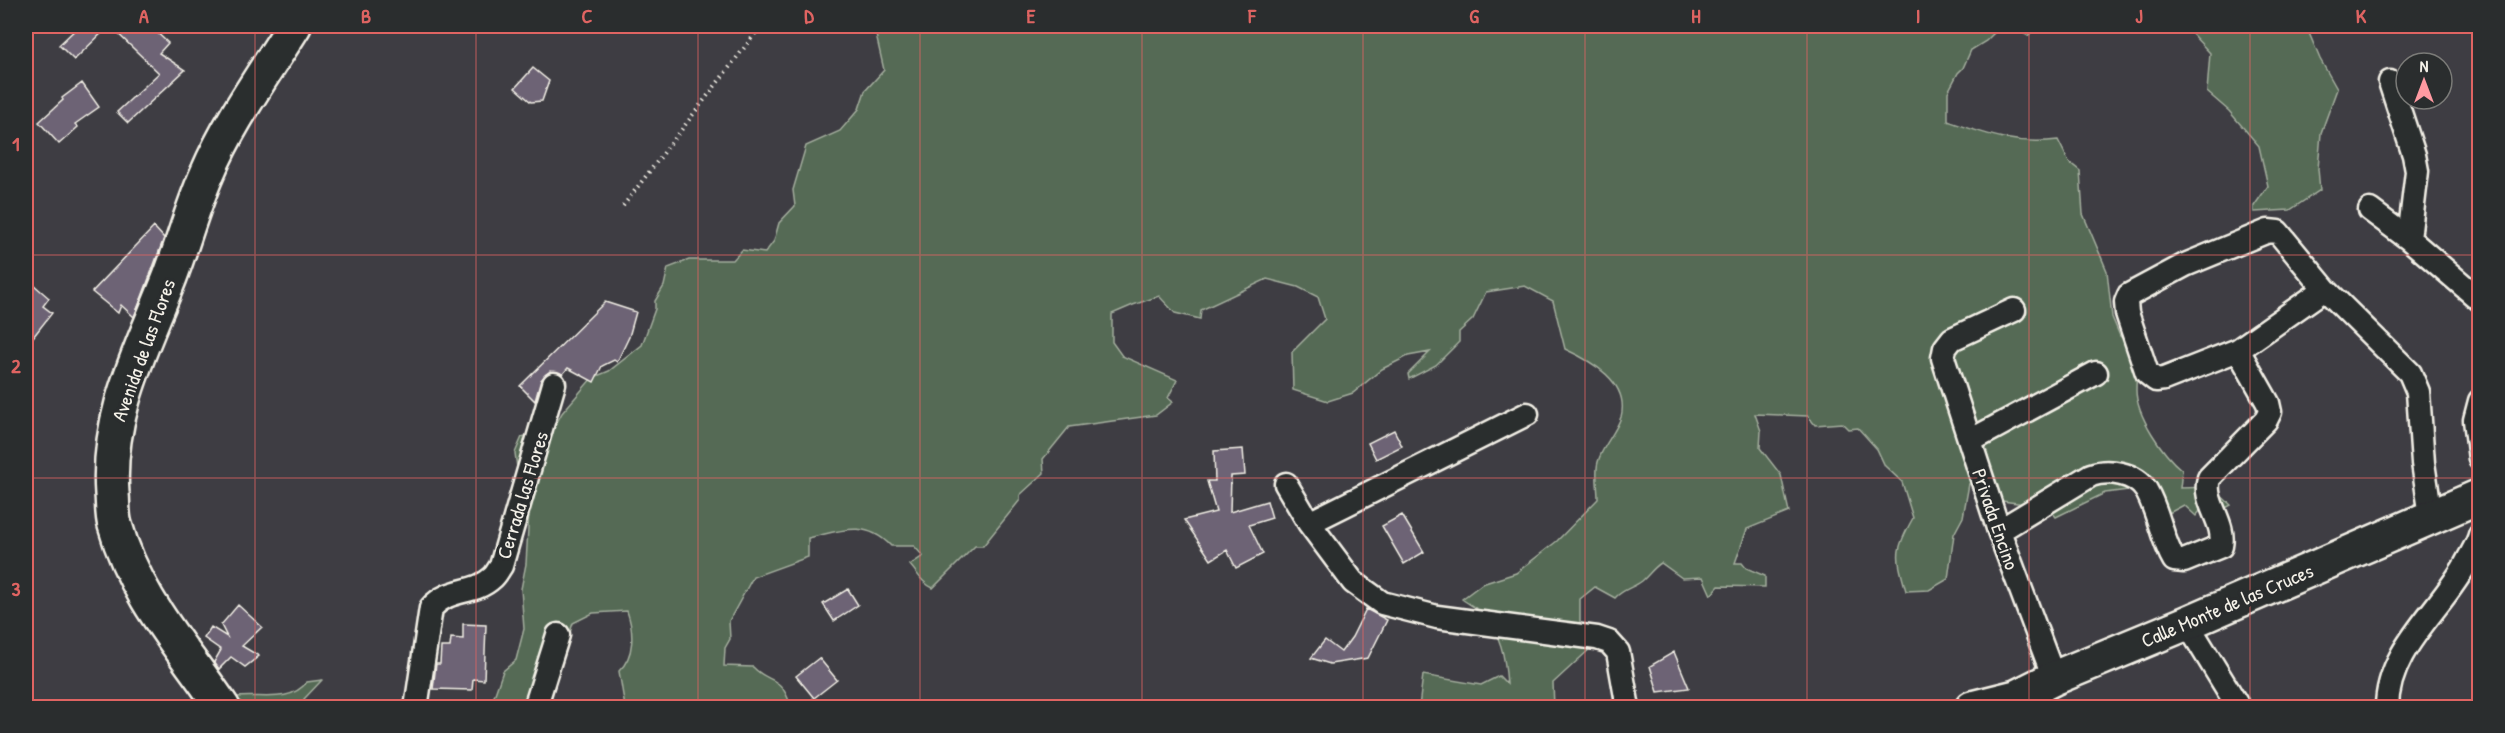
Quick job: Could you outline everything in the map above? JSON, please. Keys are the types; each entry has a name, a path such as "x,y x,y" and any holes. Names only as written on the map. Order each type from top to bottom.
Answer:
{"street":[{"name":"Avenida de las Flores","path":"223,708 150,607 127,562 114,522 110,474 114,426 124,390 207,174 234,123 294,26"},
{"path":"2390,82 2417,171 2409,239"},
{"path":"2370,210 2409,239 2480,300"},
{"path":"2325,289 2238,350 2164,379 2156,380 2147,373 2127,313 2126,303 2128,295 2185,265 2268,231 2278,232 2325,289 2410,374 2418,392 2423,463 2431,516"},
{"name":"Privada Encino","path":"2014,310 1952,339 1945,348 1943,358 1999,531 2054,678"},
{"path":"1999,531 2091,475 2103,471 2133,478 2145,489 2174,560 2184,561 2220,546 2222,530 2206,489 2209,478 2266,420 2270,412 2268,404 2238,350"},
{"path":"1970,441 2096,374"},
{"name":"Cerrada las Flores","path":"416,708 431,608 440,598 478,586 492,578 501,566 554,384"},
{"path":"2480,401 2475,420 2480,459"},
{"path":"1310,523 1527,414"},
{"path":"1286,484 1310,523 1353,582 1382,603 1437,617 1587,636 1609,642 1618,652 1628,708"},
{"name":"Calle Monte de las Cruces","path":"1972,708 2016,697 2054,678 2480,496"},
{"path":"2387,708 2387,698 2396,665 2463,570 2480,535"},
{"path":"2187,623 2239,708"},
{"path":"535,708 558,635"}],"path":[{"path":"623,206 761,26"}],"green space":[{"path":"874,26 2001,26 1986,41 1971,50 1963,68 1958,73 1948,92 1948,121 2002,138 2028,141 2058,140 2069,162 2080,171 2083,214 2107,271 2112,317 2120,336 2139,352 2137,400 2146,422 2159,445 2182,470 2180,488 2212,487 2231,505 2224,509 2204,506 2196,516 2184,505 2167,514 2136,489 2105,493 2056,517 2048,507 1994,500 1978,484 1969,484 1963,517 1954,534 1948,579 1929,590 1906,591 1900,569 1899,554 1902,539 1913,518 1902,482 1885,466 1877,449 1858,428 1848,429 1842,423 1815,425 1808,416 1755,414 1761,431 1760,448 1781,475 1789,512 1747,529 1735,563 1742,563 1746,568 1765,576 1765,587 1719,586 1711,595 1703,577 1682,578 1661,563 1642,581 1615,598 1595,587 1580,599 1580,632 1592,647 1553,683 1554,707 1419,707 1423,675 1481,685 1499,676 1507,684 1503,655 1494,629 1482,613 1462,599 1482,584 1516,573 1557,541 1598,499 1598,462 1621,417 1620,393 1606,374 1565,349 1553,301 1525,286 1486,292 1473,319 1459,332 1459,342 1436,365 1409,379 1408,374 1430,352 1408,356 1382,369 1353,393 1328,401 1293,390 1292,352 1325,319 1318,297 1298,287 1267,279 1201,310 1200,319 1175,313 1159,296 1112,314 1112,342 1122,356 1177,380 1168,398 1173,402 1156,415 1069,427 1043,459 1044,473 1020,495 1020,500 983,546 975,546 933,588 923,581 910,565 923,556 914,546 891,546 872,532 852,529 808,538 808,557 753,577 729,621 730,639 725,648 724,666 753,667 778,684 790,704 797,707 625,707 619,671 628,658 632,643 627,611 593,613 573,623 537,707 490,708 503,671 516,660 524,629 521,589 526,564 529,511 521,496 515,453 522,437 544,431 550,418 556,424 562,413 592,378 609,371 642,345 655,309 655,301 664,286 668,268 689,260 733,260 742,250 765,253 774,241 779,223 795,206 793,190 806,146 840,131 859,109 865,91 884,70"},
{"path":"2012,26 2164,26 2133,32 2050,27 2034,29 2028,36"},
{"path":"2188,26 2306,26 2320,59 2337,89 2321,133 2318,169 2320,190 2290,210 2254,212 2254,206 2268,186 2259,146 2229,111 2207,92 2210,53 2191,33 2187,33"},
{"path":"322,680 304,699 306,707 228,708 236,697 283,696 300,689 307,682"}],"building":[{"path":"79,26 109,26 74,60 59,45"},
{"path":"110,26 150,26 168,43 159,53 185,70 128,123 117,112 159,73"},
{"path":"533,68 549,81 542,101 531,102 515,88"},
{"path":"82,83 99,107 75,124 78,127 59,144 39,122 63,100 62,98"},
{"path":"154,227 164,238 134,317 121,305 118,313 92,292"},
{"path":"26,278 49,298 43,306 52,313 26,346"},
{"path":"605,302 636,312 629,337 617,362 614,360 602,366 594,382 568,368 563,374 550,371 541,380 535,401 520,386"},
{"path":"1394,430 1402,446 1376,459 1368,443"},
{"path":"1243,449 1245,475 1231,476 1230,512 1267,501 1272,518 1249,525 1263,554 1236,568 1227,550 1211,560 1184,520 1216,512 1207,481 1215,481 1214,451"},
{"path":"1402,515 1424,552 1404,564 1382,526"},
{"path":"848,589 858,605 834,621 823,604"},
{"path":"238,605 262,627 242,646 259,656 245,667 231,657 219,669 214,662 221,650 204,638 211,627 227,637 221,625"},
{"path":"1366,609 1387,620 1368,658 1330,664 1311,658 1325,640 1341,652 1352,637"},
{"path":"463,624 486,625 484,680 473,679 472,690 433,689 436,664 440,664 441,647 450,647 451,638 463,639"},
{"path":"1674,652 1689,688 1658,692 1650,666"},
{"path":"819,658 837,680 814,698 796,676"}]}
